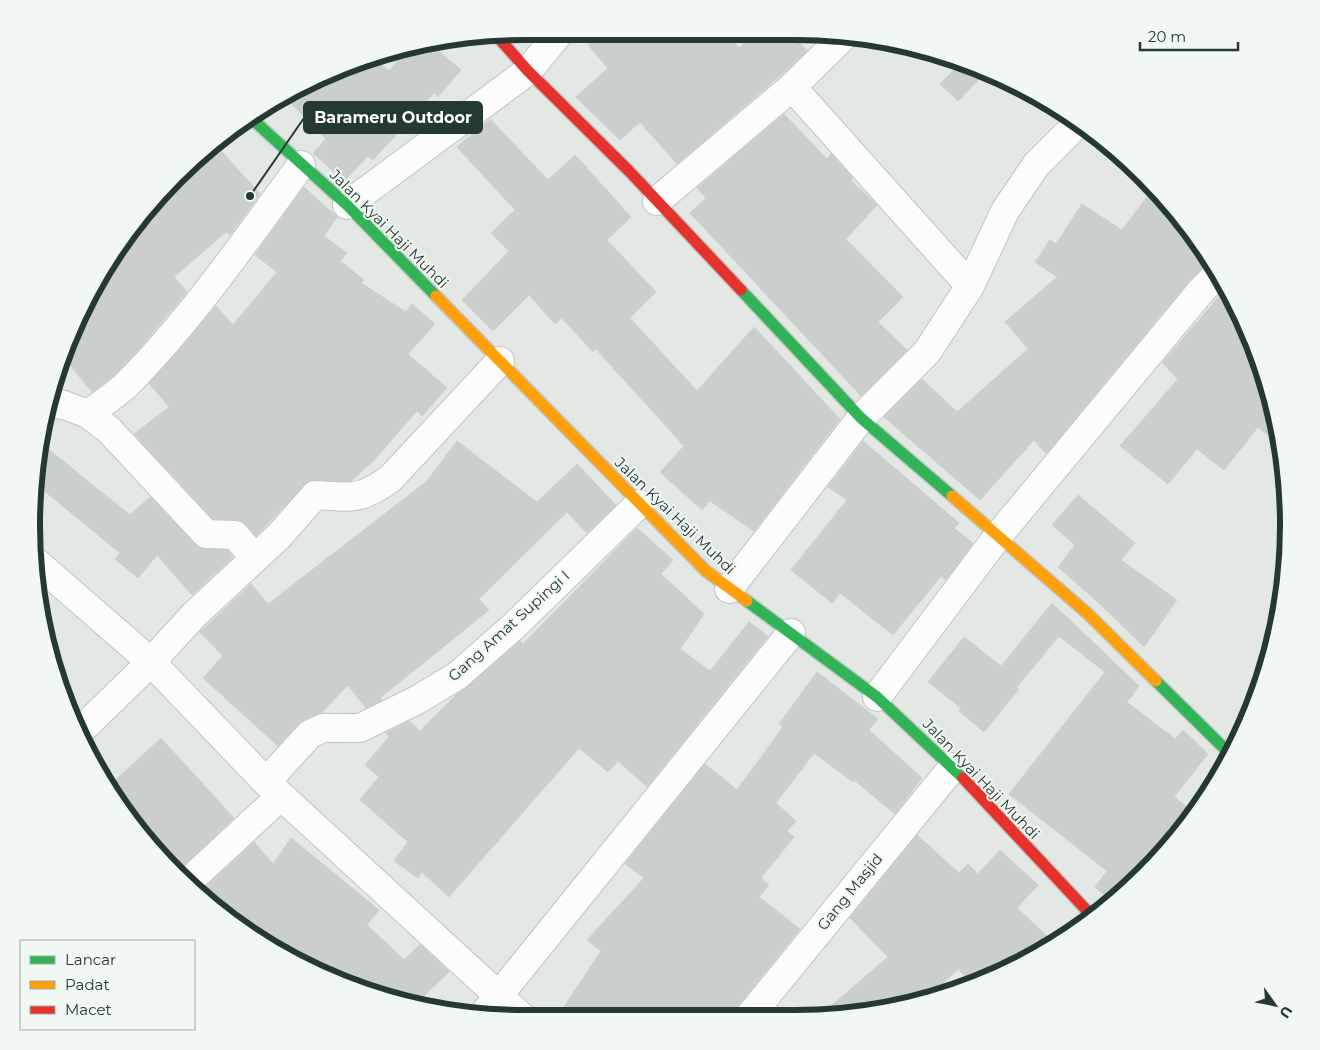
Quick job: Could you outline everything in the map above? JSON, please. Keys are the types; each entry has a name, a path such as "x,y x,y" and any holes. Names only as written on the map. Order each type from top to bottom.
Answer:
{"street":[{"path":"347,206 528,70 553,40"},
{"path":"501,41 657,201 861,418 1087,613 1225,749"},
{"path":"657,201 792,87 838,42"},
{"path":"792,87 970,286"},
{"name":"Jalan Kyai Haji Muhdi","path":"256,122 347,206 706,571 877,697 953,766 1088,912"},
{"path":"728,589 861,418 927,352 970,286 1005,211 1036,165 1073,128"},
{"path":"88,414 124,387 169,337 223,270 302,165"},
{"path":"877,697 998,536 1213,279"},
{"path":"84,726 150,662 194,615 278,536 316,495 352,498 371,493 390,479 500,361"},
{"path":"55,405 88,414 109,430 206,534 235,535 255,558"},
{"name":"Gang Amat Supingi I","path":"192,878 273,789 310,734 324,728 360,728 417,700 457,676 515,625 639,504"},
{"path":"42,567 150,662 273,789 491,1006 791,633"},
{"name":"Gang Masjid","path":"763,1010 953,766"}],"building":[{"path":"593,40 732,40 739,48 748,40 795,40 807,51 677,164 640,122 620,140 576,97 608,68 588,45"},
{"path":"435,48 461,70 438,97 434,93 373,160 368,156 344,181 313,153 326,139 289,101 339,77 369,66 380,63 389,71 401,57"},
{"path":"956,68 981,77 958,101 940,84"},
{"path":"784,114 827,159 831,154 853,178 851,180 877,205 846,239 903,297 878,322 907,350 861,396 690,213 706,198 697,188"},
{"path":"490,119 548,180 575,155 631,217 607,240 656,292 630,318 697,391 754,327 840,419 754,531 710,501 702,510 660,472 684,446 596,349 593,352 562,318 555,324 529,295 493,331 462,300 509,251 491,233 515,210 457,147"},
{"path":"219,149 260,194 230,235 226,232 174,277 187,292 138,350 114,375 92,392 68,363 90,310 122,256 160,205 205,160"},
{"path":"304,187 337,217 324,236 347,253 340,261 364,280 361,283 406,312 412,304 435,324 408,354 447,388 422,416 417,411 374,460 351,481 309,481 256,536 241,521 213,519 134,434 169,407 149,383 216,306 233,325 277,272 255,255"},
{"path":"1149,194 1180,230 1204,266 1189,281 1046,454 1034,440 980,500 884,417 922,379 957,412 1028,349 1005,322 1057,277 1035,262 1050,240 1056,244 1082,204 1122,230"},
{"path":"1221,294 1243,339 1254,369 1272,439 1258,427 1224,470 1197,449 1168,484 1120,446 1178,379 1162,363"},
{"path":"457,441 537,502 577,464 616,505 587,533 567,512 479,599 489,610 380,698 382,700 366,708 348,685 322,712 299,723 278,746 203,678 223,656 200,632 251,584 268,604 427,481"},
{"path":"863,441 959,523 954,528 973,543 946,580 941,576 893,635 840,593 832,603 791,570 847,500 828,487"},
{"path":"46,447 130,515 150,497 199,548 228,550 233,557 192,595 157,555 138,578 115,559 120,553 41,489"},
{"path":"1078,495 1135,543 1121,560 1177,600 1144,647 1098,602 1058,567 1075,545 1052,525"},
{"path":"637,528 673,560 661,574 704,614 680,649 710,671 749,622 768,636 647,787 618,761 608,772 579,748 449,897 422,872 418,878 394,861 408,842 360,800 379,777 365,765 389,737 386,733 409,721 420,731 457,694 520,641 523,644"},
{"path":"1052,603 1139,686 1127,702 1175,739 1183,730 1208,754 1174,797 1188,808 1180,820 1138,868 1107,897 1095,887 1107,871 1009,794 1105,672 1059,636 1017,687 1019,689 984,732 959,711 961,708 928,682 964,637 1001,666"},
{"path":"817,672 878,719 869,730 922,778 895,814 854,780 853,782 814,753 776,803 796,821 787,831 794,837 761,878 769,885 759,897 800,929 735,1010 562,1010 601,951 587,940 644,878 625,864 705,764 737,790 783,727 779,724"},
{"path":"161,738 234,818 182,868 140,820 114,782"},
{"path":"917,835 959,873 968,864 978,874 1000,850 1038,885 1017,908 1047,936 1038,945 981,973 968,978 958,969 939,988 890,1001 828,1009 888,957 850,918"},
{"path":"291,838 379,910 367,925 404,960 420,944 449,972 421,999 369,984 310,960 282,945 230,910 204,889 254,842 273,864"}],"traffic: fast":[{"path":"256,122 347,205 436,296"},
{"path":"741,290 861,418 952,496"},
{"path":"747,601 877,697 963,778"},
{"path":"1156,681 1225,749"}],"traffic: slow":[{"path":"436,296 706,571 747,601"},
{"path":"952,496 1087,613 1156,681"}],"traffic: jam":[{"path":"501,41 528,71 629,171 741,290"},
{"path":"963,778 1088,912"}],"place":[{"name":"Barameru Outdoor","path":"250,196"}]}
